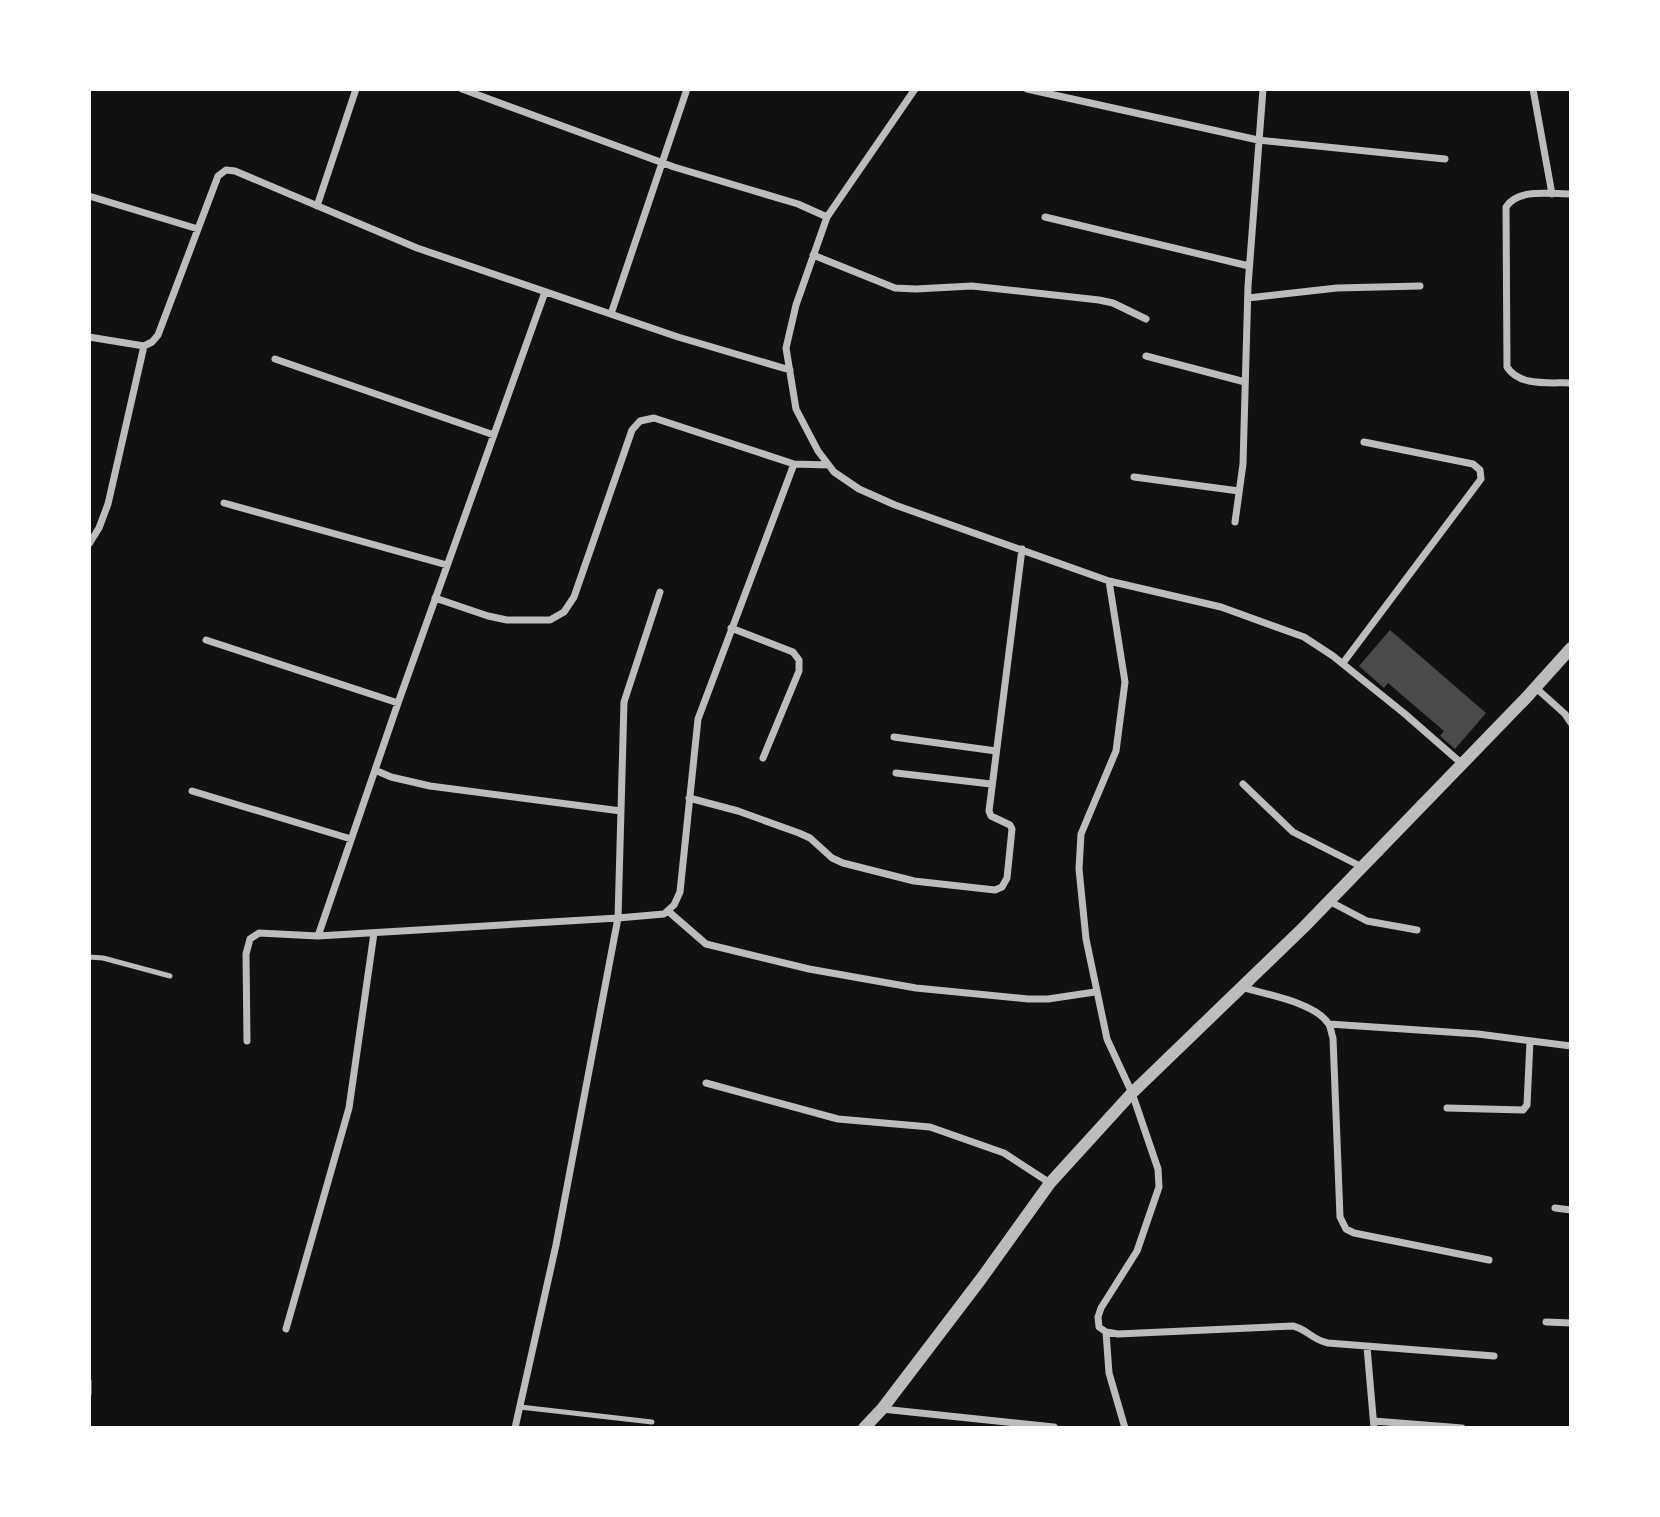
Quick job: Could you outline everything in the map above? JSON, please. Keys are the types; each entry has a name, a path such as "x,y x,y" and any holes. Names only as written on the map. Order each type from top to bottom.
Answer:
{"street":[{"path":"317,206 356,89"},
{"path":"462,89 662,163 798,204 827,217"},
{"path":"611,314 687,89"},
{"path":"915,89 827,217 796,305 786,348 796,409 828,465 859,489 895,505 1109,580 1220,607 1304,637 1343,663 1461,764"},
{"path":"1027,89 1258,140 1445,159"},
{"path":"1235,522 1243,464 1249,266 1264,89"},
{"path":"1533,89 1552,194"},
{"path":"89,337 144,346 158,335 218,176 226,170 235,171 417,248 611,314 789,370"},
{"path":"1571,194 1520,195 1506,207 1507,367 1513,375 1522,380 1571,383"},
{"path":"89,196 198,229"},
{"path":"1045,217 1249,266"},
{"path":"813,255 895,288 971,286 1099,300 1114,303 1146,319"},
{"path":"1248,298 1337,288 1420,286"},
{"path":"318,936 545,292"},
{"path":"89,544 99,528 108,503 144,346"},
{"path":"1146,356 1245,382"},
{"path":"275,359 494,435"},
{"path":"435,598 507,620 550,620 564,612 573,597 632,430 640,421 654,418 794,464 828,465"},
{"path":"1343,663 1480,479 1480,470 1473,464 1364,442"},
{"path":"247,1041 246,954 250,939 259,933 318,936 618,918 664,914 674,905 680,892 698,719 794,464"},
{"path":"1133,477 1239,491"},
{"path":"224,502 447,565"},
{"path":"689,798 737,811 799,833 843,863 914,881 995,890 1002,887 1007,878 1012,829 1010,825 991,816 989,811 1022,549"},
{"path":"1109,580 1125,682 1116,751 1081,834 1079,851 1086,939 1107,1039 1132,1093 1158,1169 1159,1187 1137,1251 1101,1308 1099,1327 1106,1332 1118,1334 1293,1326 1318,1341 1494,1356"},
{"path":"515,1428 556,1245 618,918 624,702 660,592"},
{"path":"731,628 793,652 799,660 799,671 762,758"},
{"path":"205,640 398,703"},
{"path":"864,1428 882,1409 981,1279 1050,1183 1132,1093 1329,901 1536,688 1571,648"},
{"path":"1536,688 1565,714 1571,723"},
{"path":"894,737 996,751"},
{"path":"375,769 391,777 430,786 621,811"},
{"path":"896,774 991,784"},
{"path":"1244,784 1293,832 1362,867"},
{"path":"192,791 351,839"},
{"path":"1329,901 1367,921 1417,930"},
{"path":"668,911 706,944 809,969 916,988 1028,999 1095,992"},
{"path":"286,1329 349,1108 374,933"},
{"path":"1240,987 1307,1007 1329,1024 1333,1038 1340,1217 1346,1229 1354,1233 1489,1260"},
{"path":"1329,1024 1478,1034 1571,1046"},
{"path":"1447,1108 1523,1110 1527,1105 1530,1041"},
{"path":"706,1083 838,1119 939,1130 1004,1153 1050,1183"},
{"path":"1555,1208 1571,1210"},
{"path":"1546,1322 1571,1323"},
{"path":"1106,1332 1109,1373 1125,1428"},
{"path":"1367,1347 1374,1424 1462,1428"},
{"path":"882,1409 1054,1427"}],"lane":[{"path":"89,957 103,958 170,976"},
{"path":"89,1381 89,1394"},
{"path":"520,1407 652,1422"}],"building":[{"path":"1390,630 1486,713 1455,749 1440,736 1444,731 1388,683 1384,688 1359,666"}]}
